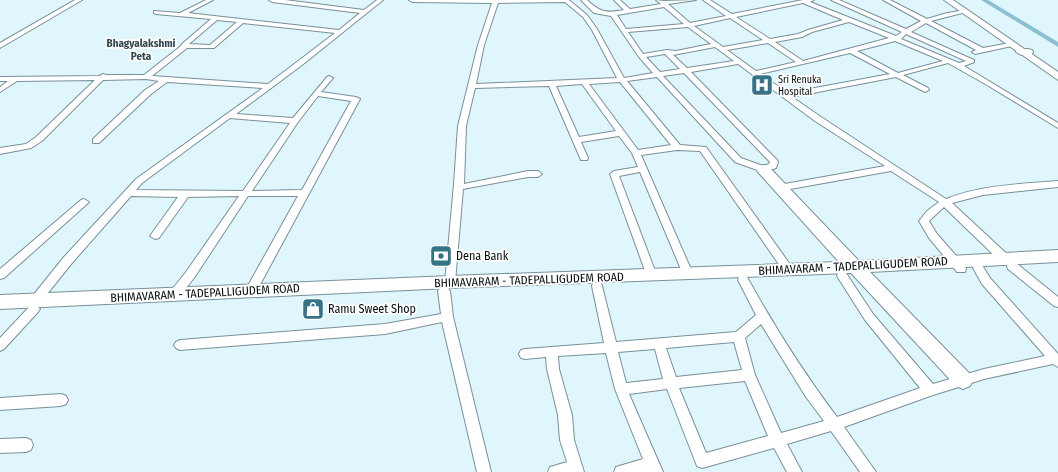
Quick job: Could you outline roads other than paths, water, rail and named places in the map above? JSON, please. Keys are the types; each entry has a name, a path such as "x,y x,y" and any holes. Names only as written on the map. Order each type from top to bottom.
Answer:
{"main road":[{"path":"948,0 1010,45 1025,52 1058,72"},
{"path":"955,0 1058,77"},
{"path":"763,169 854,273 963,380"},
{"name":"BHIMAVARAM - TADEPALLIGUDEM ROAD","path":"965,266 1058,256"},
{"path":"0,310 34,305 447,287 597,286 743,280 821,273 854,273 1008,262 1058,264"},
{"name":"BHIMAVARAM - TADEPALLIGUDEM ROAD","path":"0,302 34,305 251,291 447,287 789,270 821,273"}],"street":[{"path":"0,46 79,0"},
{"path":"182,14 210,0"},
{"path":"272,0 365,12"},
{"path":"0,346 34,305 68,260 139,181 270,86 380,0"},
{"path":"412,0 566,0 585,16 595,30 622,80 677,147"},
{"path":"584,0 596,12 613,14 663,3 693,0"},
{"path":"616,0 628,11"},
{"path":"706,0 802,63"},
{"path":"834,0 972,61 958,66"},
{"path":"886,0 981,50"},
{"path":"484,472 447,318 447,287 459,184 462,126 487,23 496,1"},
{"path":"623,31 688,25 729,15 808,1 851,20 898,38 948,61 993,85 1058,126"},
{"path":"663,3 688,25 721,47 786,96 890,168 945,202 1008,262 1058,303"},
{"path":"156,12 340,32"},
{"path":"755,73 852,51 898,38 906,31 937,17 964,12"},
{"path":"613,14 641,56 738,160 763,169 773,166 774,162 687,70 667,52"},
{"path":"146,77 185,46 184,45 216,18"},
{"path":"641,56 667,52 676,53 800,36 810,31 851,20"},
{"path":"185,46 212,47 242,21"},
{"path":"960,55 1010,45"},
{"path":"852,51 925,90"},
{"path":"786,96 897,75 948,61"},
{"path":"471,86 552,84 622,80 740,62"},
{"path":"0,79 104,76 146,77 165,80 270,86"},
{"path":"0,151 28,146 39,139 104,76"},
{"path":"174,295 190,275 295,121 329,78"},
{"path":"0,90 15,79"},
{"path":"96,141 148,92 165,80"},
{"path":"584,82 636,153 688,274"},
{"path":"552,84 584,158"},
{"path":"251,291 303,193 351,111 356,99 316,94"},
{"path":"229,116 295,121"},
{"path":"576,140 622,133"},
{"path":"636,153 677,147 703,149 789,270"},
{"path":"779,188 890,168"},
{"path":"643,169 614,174 652,276"},
{"path":"459,184 461,187 528,174 538,174"},
{"path":"659,343 671,383 702,461 778,441 834,424 963,380 1056,361 986,281 965,266 933,236 924,221 930,212 945,202 969,196 1058,184"},
{"path":"128,193 303,193"},
{"path":"155,236 185,194"},
{"path":"0,275 84,202"},
{"path":"854,273 870,317 930,390"},
{"path":"743,280 763,316 811,393 869,472"},
{"path":"597,286 621,389 655,468 621,472"},
{"path":"525,354 739,337 763,316"},
{"path":"180,345 385,329 447,318"},
{"path":"739,337 749,375 778,441 795,472"},
{"path":"552,352 553,369 565,415 567,440 576,470 555,472"},
{"path":"621,389 749,375"},
{"path":"0,404 61,400"},
{"path":"0,446 26,444"}],"waterway":[{"path":"984,0 1058,45"}],"place":[{"name":"Sri Renuka Hospital","path":"762,85"},
{"name":"Dena Bank","path":"441,256"},
{"name":"Ramu Sweet Shop","path":"313,309"}],"district":[{"name":"Bhagyalakshmi Peta","path":"141,49"}]}
